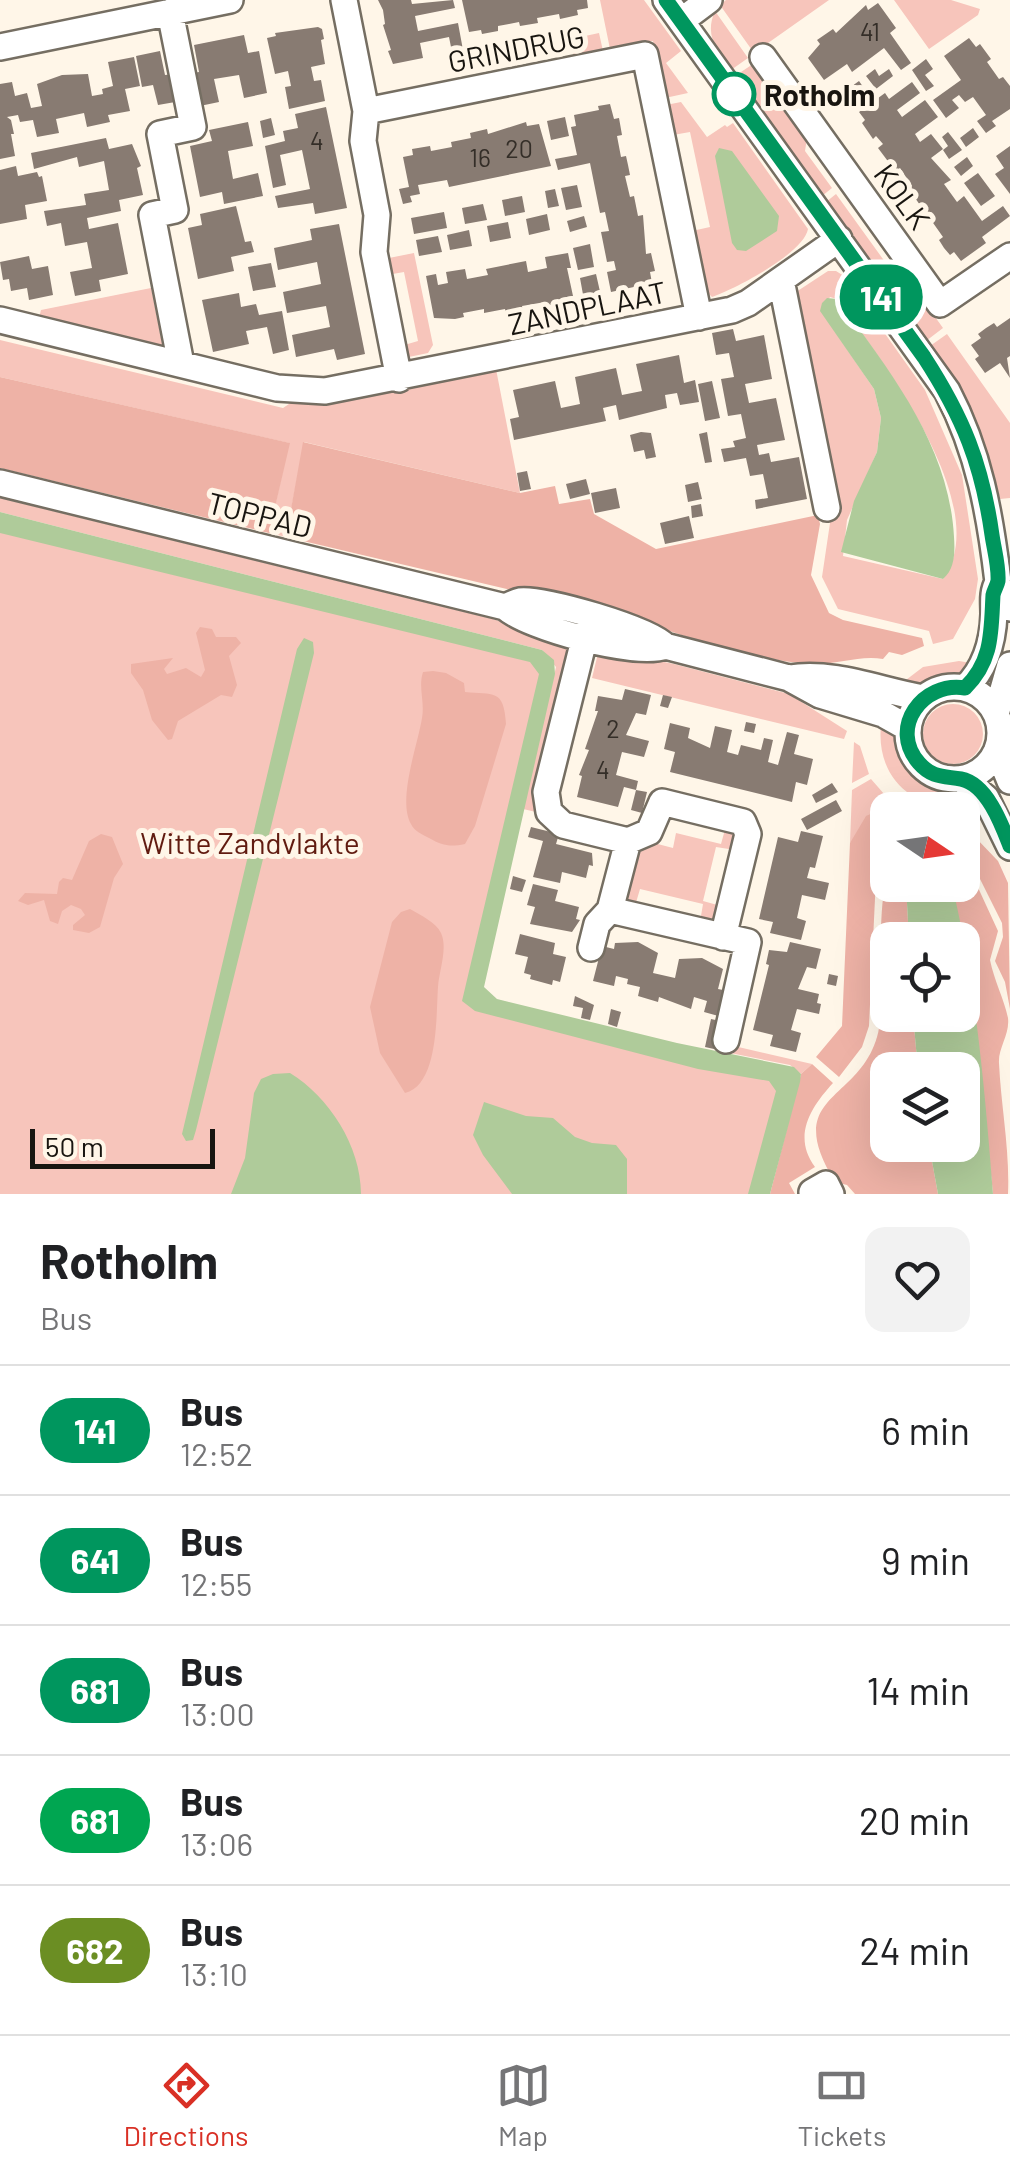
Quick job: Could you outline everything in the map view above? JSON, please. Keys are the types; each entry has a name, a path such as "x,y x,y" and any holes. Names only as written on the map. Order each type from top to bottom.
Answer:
{"street":[{"path":"0,47 230,0"},
{"path":"344,0 366,111 363,141 377,215 374,252 399,378"},
{"path":"708,0 673,10 946,390 999,505 993,629 981,669 965,688"},
{"path":"170,12 193,127 160,134 175,210 152,215 182,364"},
{"name":"GRINDRUG","path":"366,111 644,55 698,317"},
{"name":"KOLK","path":"763,57 940,304 1010,256"},
{"name":"ZANDPLAAT","path":"0,320 300,392 336,390 737,309 839,239"},
{"path":"781,280 827,508"},
{"name":"TOPPAD","path":"0,483 505,607 516,617 588,626 632,626 656,636 665,646 789,678 820,695 882,714 908,728"},
{"path":"998,582 1010,608"},
{"path":"588,626 546,803 552,817 563,824 634,841 649,832 662,802 744,822 748,834 723,937"},
{"path":"996,714 1010,665"},
{"name":"TOPPAD","path":"789,678 810,675 846,680 924,698"},
{"path":"998,749 984,769 961,779 940,778 922,767 910,749 908,728 913,711 924,698 948,687 965,688 984,698 996,714 1000,731 998,749 1010,781"},
{"path":"961,779 986,798 1010,846"},
{"path":"591,948 597,924 610,910 628,840"},
{"path":"610,910 748,942 726,1040"}],"green space":[{"path":"600,0 644,0 681,51 666,63 688,93 665,98 653,41 610,49"},
{"path":"726,0 829,0 754,53 720,5"},
{"path":"894,0 951,0 980,9 978,15 929,49"},
{"path":"715,11 748,58 731,70 712,35"},
{"path":"599,33 603,51 574,57 571,39"},
{"path":"753,64 807,138 805,151 832,188 822,196 735,76"},
{"path":"681,102 707,137 733,123 808,229 795,249 782,259 712,297 705,290 692,231 710,227 690,132 673,135 666,105"},
{"path":"836,194 906,291 918,293 943,328 926,341 826,202"},
{"path":"414,253 433,345 428,353 404,358 401,346 418,341 404,272 387,275 384,259"},
{"path":"828,271 844,276 925,390 962,475 978,579 975,599 953,639 933,644 929,631 838,609 822,577 830,523 793,294","holes":["830,297 837,299 903,394 944,474 955,513 955,548 943,579 843,556 847,520 877,452 881,418 874,389 821,311"]},
{"path":"151,288 163,348 39,318 41,310"},
{"path":"947,334 1010,423 1010,498 1000,499 973,419 930,346"},
{"path":"0,340 283,408 292,402 335,401 496,369 520,493 304,442 286,537 269,533 289,443 0,377"},
{"path":"0,498 493,619 571,646 535,799 536,812 523,809 556,667 542,650 0,512"},
{"name":"Witte Zandvlakte","path":"0,521 540,656 548,671 471,999 778,1072 789,1091 763,1194 0,1194"},
{"path":"599,649 789,694 847,731 844,739 592,678"},
{"path":"971,663 948,679 930,684 902,683 923,667"},
{"path":"953,704 974,713 983,734 974,755 953,764 932,755 923,734 932,713"},
{"path":"881,725 893,735 918,776 950,792 906,791 894,779 881,746"},
{"path":"854,742 860,746 869,774 852,783"},
{"path":"871,779 882,792 870,792 870,826 850,843 852,790"},
{"path":"726,826 735,831 735,850 716,847 703,901 721,906 715,922 700,922 703,904 640,889 635,906 624,900 634,852 650,842 673,848 676,833 721,844"},
{"path":"717,1042 812,1064 801,1074 790,1065 715,1050"}],"shaded area":[{"path":"719,148 732,151 779,216 777,231 746,251 737,250 732,243 715,156"},
{"path":"827,298 837,299 861,332 899,386 930,442 942,472 954,537 952,565 943,579 841,552 854,501 877,452 881,418 874,389 820,311"},
{"path":"0,377 290,443 269,533 0,468"},
{"path":"303,442 520,493 555,486 559,504 590,499 594,514 656,549 818,515 820,524 811,575 829,613 843,620 922,638 924,646 902,655 889,652 883,659 813,664 772,659 638,620 286,537"},
{"path":"0,512 542,650 554,660 555,674 484,987 497,999 794,1067 801,1074 800,1082 770,1194 748,1194 776,1091 769,1081 698,1069 475,1011 462,1001 539,674 530,662 0,533"},
{"path":"200,627 212,629 216,637 236,637 241,643 229,656 237,685 232,697 221,695 178,721 172,739 168,740 152,720 143,690 131,673 131,664 173,658 164,669 167,674 186,668 201,677 205,670 196,633"},
{"path":"304,638 313,642 314,653 196,1130 193,1140 186,1141 182,1134 297,649"},
{"path":"433,671 464,683 465,692 495,696 505,712 506,724 475,826 465,844 460,845 443,844 421,834 407,814 407,787 423,712 423,672"},
{"path":"870,814 870,902 875,902 874,922 870,922 869,1026 862,1047 839,1077 816,1057 842,1026 850,843"},
{"path":"101,834 112,837 123,864 114,878 100,927 89,933 73,930 73,925 85,915 71,905 62,911 58,924 50,921 44,900 28,905 18,901 25,893 57,894 63,878 72,880 89,841"},
{"path":"980,842 998,861 1008,883 1010,1009 1005,982 995,961 1003,937 1002,923 980,879"},
{"path":"980,892 998,931 990,960 1008,1018 999,1063 1008,1194 993,1194 976,1032 980,1032 980,922 958,922 955,902 980,902"},
{"path":"883,902 907,902 908,922 881,920"},
{"path":"907,902 956,902 960,922 908,922"},
{"path":"410,909 435,925 444,946 430,1063 416,1087 405,1093 380,1053 370,1007 392,922"},
{"path":"878,1032 915,1032 916,1052 871,1052"},
{"path":"915,1032 977,1032 980,1052 916,1052"},
{"path":"870,1054 870,1162 932,1162 938,1194 855,1194 847,1185 835,1182 816,1132 820,1115"},
{"path":"980,1055 993,1194 938,1194 932,1162 980,1162"},
{"path":"812,1064 833,1083 807,1122 805,1144 815,1167 789,1183 795,1194 770,1194 801,1074"},
{"path":"290,1073 318,1095 340,1124 355,1158 361,1194 231,1194 245,1158 254,1093 261,1079"},
{"path":"484,1102 526,1116 553,1118 575,1137 616,1145 627,1159 627,1194 512,1194 473,1135"}],"building":[{"path":"378,0 411,0 412,4 453,0 455,8 415,16 418,31 458,23 463,50 452,52 449,37 420,43 423,58 393,64"},
{"path":"462,0 587,0 588,8 577,10 578,15 537,18 538,23 498,26 498,31 482,34 481,30 469,32"},
{"path":"878,3 896,28 890,33 911,63 901,70 884,48 852,72 847,64 824,80 808,58 820,44 817,40 833,29 836,33 866,5 868,10"},
{"path":"318,27 324,39 321,40 325,64 311,67 314,81 321,80 325,101 289,109 285,87 291,86 288,71 275,74 267,38 276,36 275,33"},
{"path":"244,35 248,53 259,51 267,93 244,98 239,75 214,79 219,102 195,107 188,74 199,72 194,45"},
{"path":"969,38 976,47 980,44 999,79 1003,77 1010,86 1010,109 992,121 996,126 986,133 977,121 986,115 973,97 965,102 959,95 952,100 959,108 946,118 933,100 961,80 944,56"},
{"path":"160,51 165,75 175,74 181,101 158,105 153,85 142,87 136,56"},
{"path":"134,57 140,86 125,89 130,111 108,115 110,122 87,127 84,113 56,119 59,133 37,137 33,120 20,122 18,115 7,117 14,134 15,156 0,159 0,84 12,82 15,96 27,93 31,108 42,106 37,84 62,75 88,74 92,96 103,94 102,89 113,86 108,62"},
{"path":"926,59 933,69 925,75 934,86 926,91 912,70"},
{"path":"875,69 879,76 889,69 893,76 876,89 866,76"},
{"path":"859,81 868,94 850,107 841,94"},
{"path":"912,82 920,93 897,110 902,117 925,100 938,117 915,134 920,142 931,134 943,149 931,158 951,180 944,184 957,202 964,196 982,221 1003,206 1010,216 982,237 986,243 961,261 944,248 939,240 943,237 931,220 926,223 908,188 912,186 900,168 896,171 890,164 878,148 883,144 876,136 873,139 862,123 865,120 859,112 885,93 889,99"},
{"path":"610,104 614,119 619,118 621,157 626,156 630,175 625,176 638,216 643,215 646,254 651,253 655,271 650,272 652,283 611,292 607,272 616,270 614,261 607,262 601,232 609,231 605,212 600,213 590,163 558,170 555,159 577,155 571,127 576,126 574,115"},
{"path":"326,107 347,208 315,214 313,203 278,208 275,196 310,189 302,150 280,155 286,185 273,188 265,146 285,141 283,131 298,128 295,114"},
{"path":"565,117 569,136 551,140 547,121"},
{"path":"271,118 275,135 263,138 260,121"},
{"path":"248,122 253,146 228,151 233,179 258,173 263,196 224,204 222,192 200,197 190,146 212,141 209,130"},
{"path":"526,122 527,126 539,124 551,166 449,187 447,180 418,185 420,194 410,196 412,202 403,204 399,189 409,187 403,157 413,155 412,149 452,147 451,142 471,138 470,133 487,129 488,134"},
{"path":"973,128 979,137 966,147 960,138"},
{"path":"948,132 962,150 949,159 942,137"},
{"path":"106,138 109,149 132,144 141,166 137,168 143,195 119,200 121,211 87,218 89,229 118,223 128,274 99,280 101,291 75,296 70,272 92,268 87,242 65,246 61,223 47,226 44,211 86,205 84,194 109,190 104,161 79,167 77,157 34,169 31,153"},
{"path":"1010,146 1010,194 995,174 1004,168 996,156"},
{"path":"967,157 973,166 961,176 954,167"},
{"path":"16,166 18,176 37,172 42,176 47,201 25,205 27,219 0,224 0,170"},
{"path":"978,173 995,196 981,206 964,183"},
{"path":"577,185 582,207 566,210 561,188"},
{"path":"555,189 559,206 548,208 545,191"},
{"path":"522,196 525,212 505,216 502,200"},
{"path":"483,204 487,220 465,224 462,208"},
{"path":"236,206 245,242 251,241 254,252 231,257 234,271 198,279 188,228 202,225 200,214"},
{"path":"444,212 447,228 414,234 411,218"},
{"path":"547,214 550,230 529,235 526,219"},
{"path":"584,216 587,227 570,232 567,221"},
{"path":"508,222 511,238 490,242 487,226"},
{"path":"339,224 365,354 337,360 334,349 296,357 292,335 330,327 326,306 287,313 283,292 321,284 317,262 278,270 274,248 312,240 310,229"},
{"path":"469,230 472,246 450,250 447,235"},
{"path":"438,236 442,252 419,256 416,240"},
{"path":"590,244 594,267 578,270 573,248"},
{"path":"568,253 573,296 561,298 562,303 522,306 523,311 506,314 505,309 484,313 484,309 463,313 464,317 455,319 434,318 426,276 436,274 438,285 448,283 446,272 465,269 467,279 488,275 486,269 526,261 528,272 547,268 545,257"},
{"path":"29,256 32,269 48,266 53,295 29,300 27,288 11,291 9,279 3,280 0,262"},
{"path":"271,263 276,287 253,291 248,267"},
{"path":"596,274 601,296 584,300 580,278"},
{"path":"239,293 241,307 256,304 259,315 282,311 289,350 273,354 267,327 246,331 249,344 213,352 202,300"},
{"path":"1010,318 1010,378 1000,363 985,373 971,345 986,328 994,323 997,327"},
{"path":"733,329 736,341 764,335 772,379 745,384 749,403 776,398 785,440 757,445 759,455 769,453 771,462 799,457 807,499 756,509 755,500 768,498 763,474 750,476 746,458 724,462 721,449 735,447 733,441 746,438 741,414 728,416 721,379 734,377 729,353 716,355 712,333"},
{"path":"679,355 684,383 695,380 699,402 680,405 677,393 665,395 667,408 619,420 616,405 603,408 606,421 514,440 510,419 519,417 513,390 555,381 561,408 580,404 575,377 616,368 622,395 642,391 636,364"},
{"path":"712,381 720,418 705,421 698,384"},
{"path":"707,432 712,462 705,463 699,434"},
{"path":"651,433 656,457 646,459 644,450 634,452 630,435"},
{"path":"527,471 531,489 520,491 517,473"},
{"path":"586,479 590,494 570,499 566,484"},
{"path":"698,482 702,499 688,502 685,485"},
{"path":"616,488 620,508 595,513 591,493"},
{"path":"701,504 703,516 692,518 691,506"},
{"path":"689,516 694,538 665,544 660,523"},
{"path":"625,689 651,695 646,715 636,713 626,735 649,741 644,757 622,752 616,775 638,781 636,790 624,787 618,807 577,797 582,776 579,775 589,750 585,749 598,711 598,696 622,700"},
{"path":"663,695 672,697 668,708 660,706"},
{"path":"746,722 756,724 754,733 744,731"},
{"path":"670,723 690,728 688,738 710,748 715,726 732,730 727,752 738,755 741,745 761,750 764,738 773,740 768,762 778,765 787,732 799,735 794,754 813,759 807,785 796,782 792,802 670,772 675,752 664,749"},
{"path":"832,783 838,792 816,803 812,795"},
{"path":"636,790 647,792 642,813 631,810"},
{"path":"836,800 842,811 807,830 801,819"},
{"path":"531,827 559,834 556,844 592,853 593,866 589,865 586,878 562,872 560,883 533,877 543,841 528,837"},
{"path":"801,831 823,836 815,868 810,867 807,878 829,883 825,900 802,895 797,918 806,921 801,940 770,933 773,922 759,919 778,837 798,842"},
{"path":"513,876 526,880 522,892 510,889"},
{"path":"533,884 558,890 555,901 579,907 576,919 580,920 572,932 530,924 535,907 527,905"},
{"path":"520,934 555,943 553,954 566,957 560,982 553,980 552,985 530,979 531,975 524,973 528,957 515,954"},
{"path":"638,942 658,953 653,973 675,978 679,959 702,958 723,969 718,989 728,991 722,1017 704,1012 707,1001 694,997 691,1009 659,997 658,1002 638,996 640,987 627,984 628,979 616,976 614,986 593,981 602,946 614,949 615,943"},
{"path":"790,942 821,949 816,969 807,967 798,989 819,994 819,1014 797,1009 791,1030 801,1033 796,1052 770,1046 773,1035 753,1030 769,950 787,952"},
{"path":"829,974 838,976 836,986 827,984"},
{"path":"575,996 594,1005 590,1020 581,1018 583,1008 573,1006"},
{"path":"611,1009 621,1012 617,1027 608,1024"},
{"path":"711,1019 720,1021 714,1049 705,1047"}],"bus line":[{"name":"141","path":"666,0 924,357 968,435 984,484 995,555 998,582 993,592 992,636 987,656 972,682 965,688 939,689 917,704 908,738 915,758 930,773 950,780 961,779 979,790 1010,846"}],"place":[{"name":"Rotholm","path":"734,94"}]}
